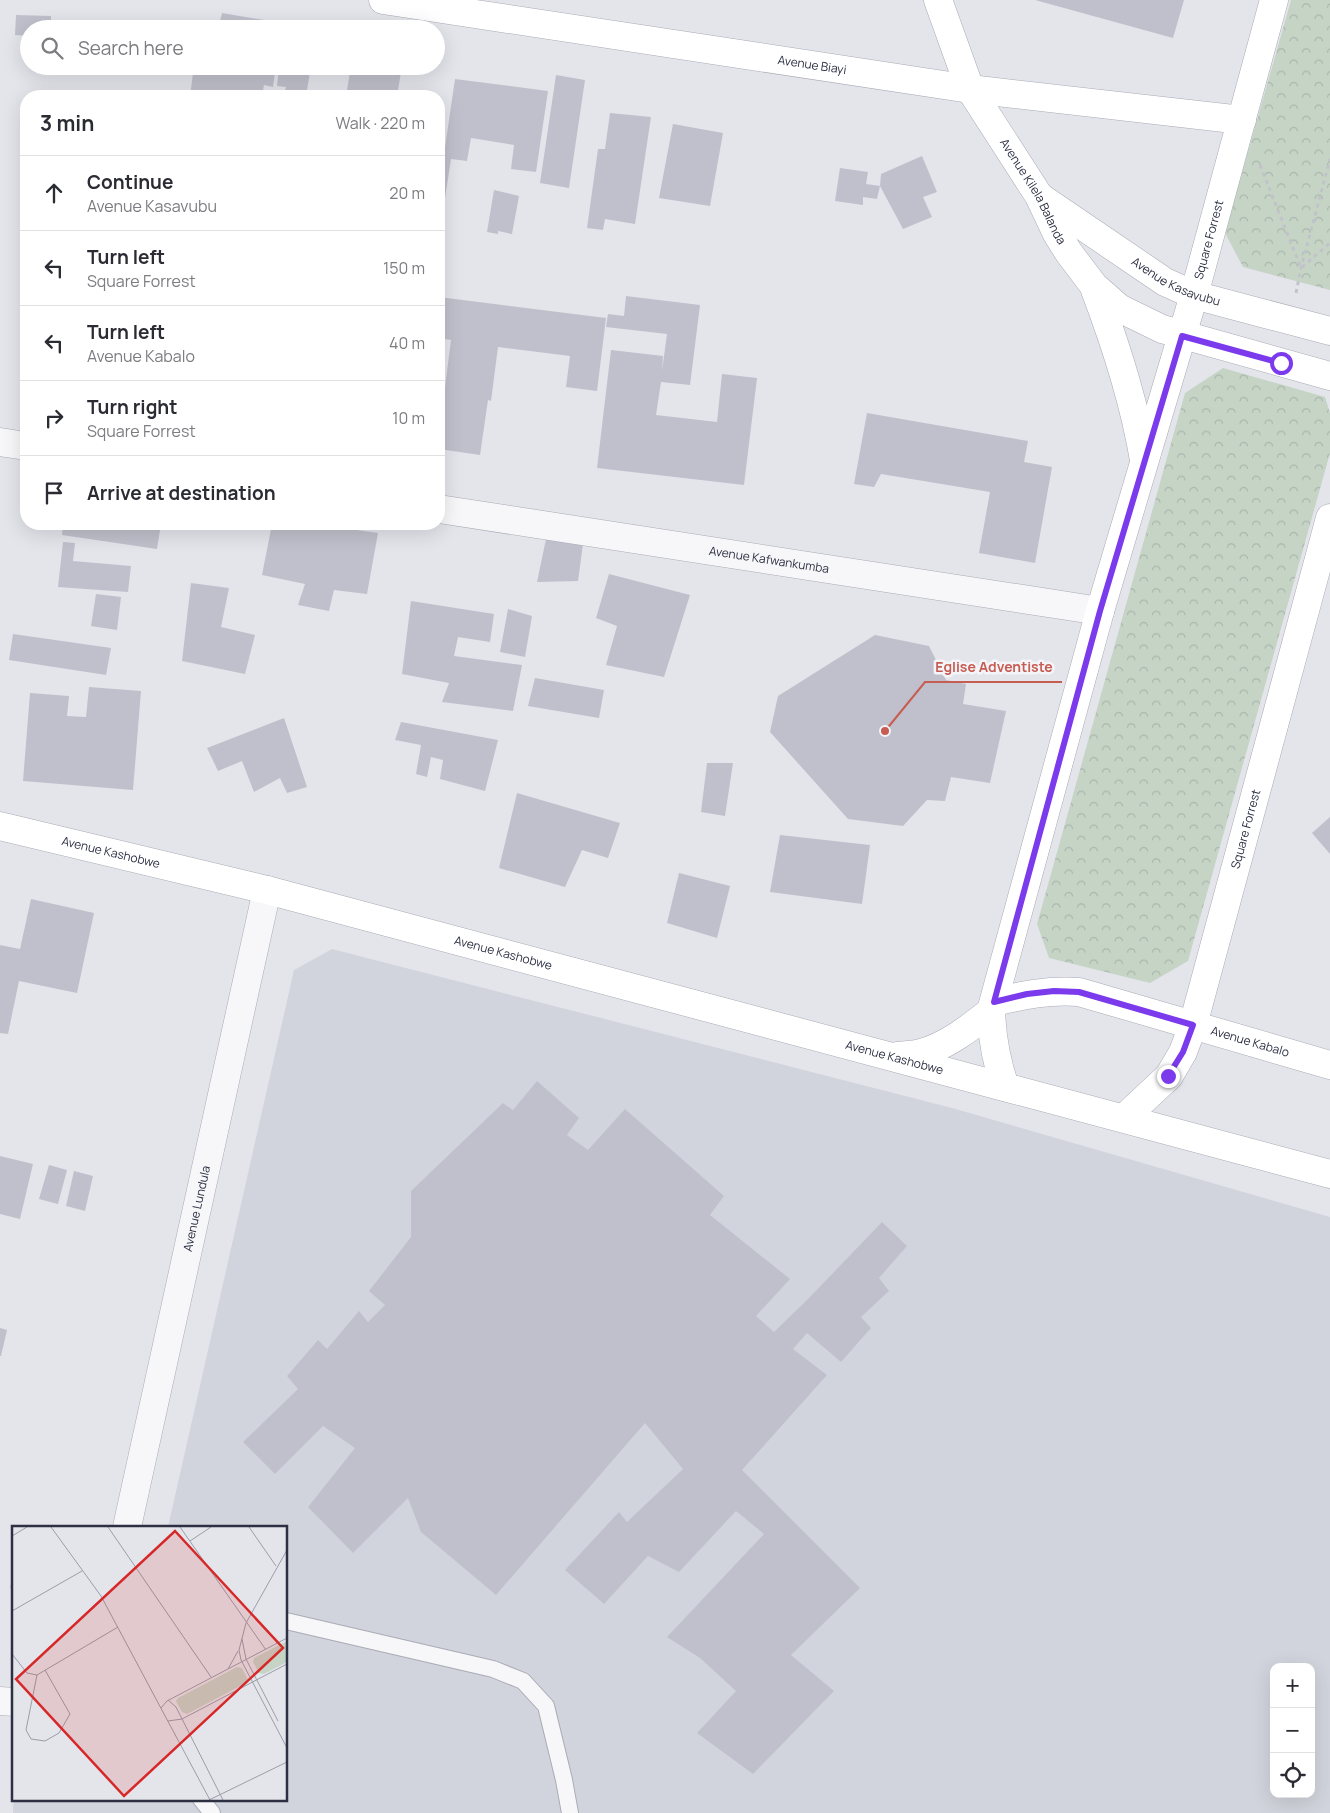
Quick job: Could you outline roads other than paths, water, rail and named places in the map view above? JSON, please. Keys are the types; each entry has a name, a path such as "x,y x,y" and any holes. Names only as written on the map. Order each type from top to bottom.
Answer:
{"street":[{"name":"Avenue Biayi","path":"384,0 970,89 1242,120"},
{"name":"Avenue Kilela Balanda","path":"938,0 970,89 1039,196 1065,247 1094,286 1119,308 1140,320 1182,336"},
{"name":"Square Forrest","path":"1005,1087 997,1064 993,1043 992,1007 1100,611 1194,295 1274,0"},
{"name":"Avenue Kasavubu","path":"1039,196 1178,289 1194,295 1330,331"},
{"path":"1094,286 1112,332 1139,430 1145,464"},
{"path":"1182,336 1330,376"},
{"path":"0,442 20,445"},
{"name":"Avenue Kafwankumba","path":"445,510 1100,611"},
{"name":"Square Forrest","path":"1124,1118 1168,1076 1183,1052 1193,1025 1330,518"},
{"name":"Avenue Kashobwe","path":"0,826 267,890 1005,1087"},
{"name":"Avenue Lundula","path":"127,1526 267,890"},
{"name":"Avenue Kabalo","path":"992,1007 1027,994 1054,991 1079,992 1330,1065"},
{"path":"894,1057 922,1053 942,1044 969,1029 992,1007"},
{"path":"1005,1087 1330,1174"}],"lane":[{"path":"288,1621 493,1669 523,1681 546,1706 570,1813"},
{"path":"202,1800 212,1813"}],"place":[{"name":"Eglise Adventiste","path":"885,731"}]}
